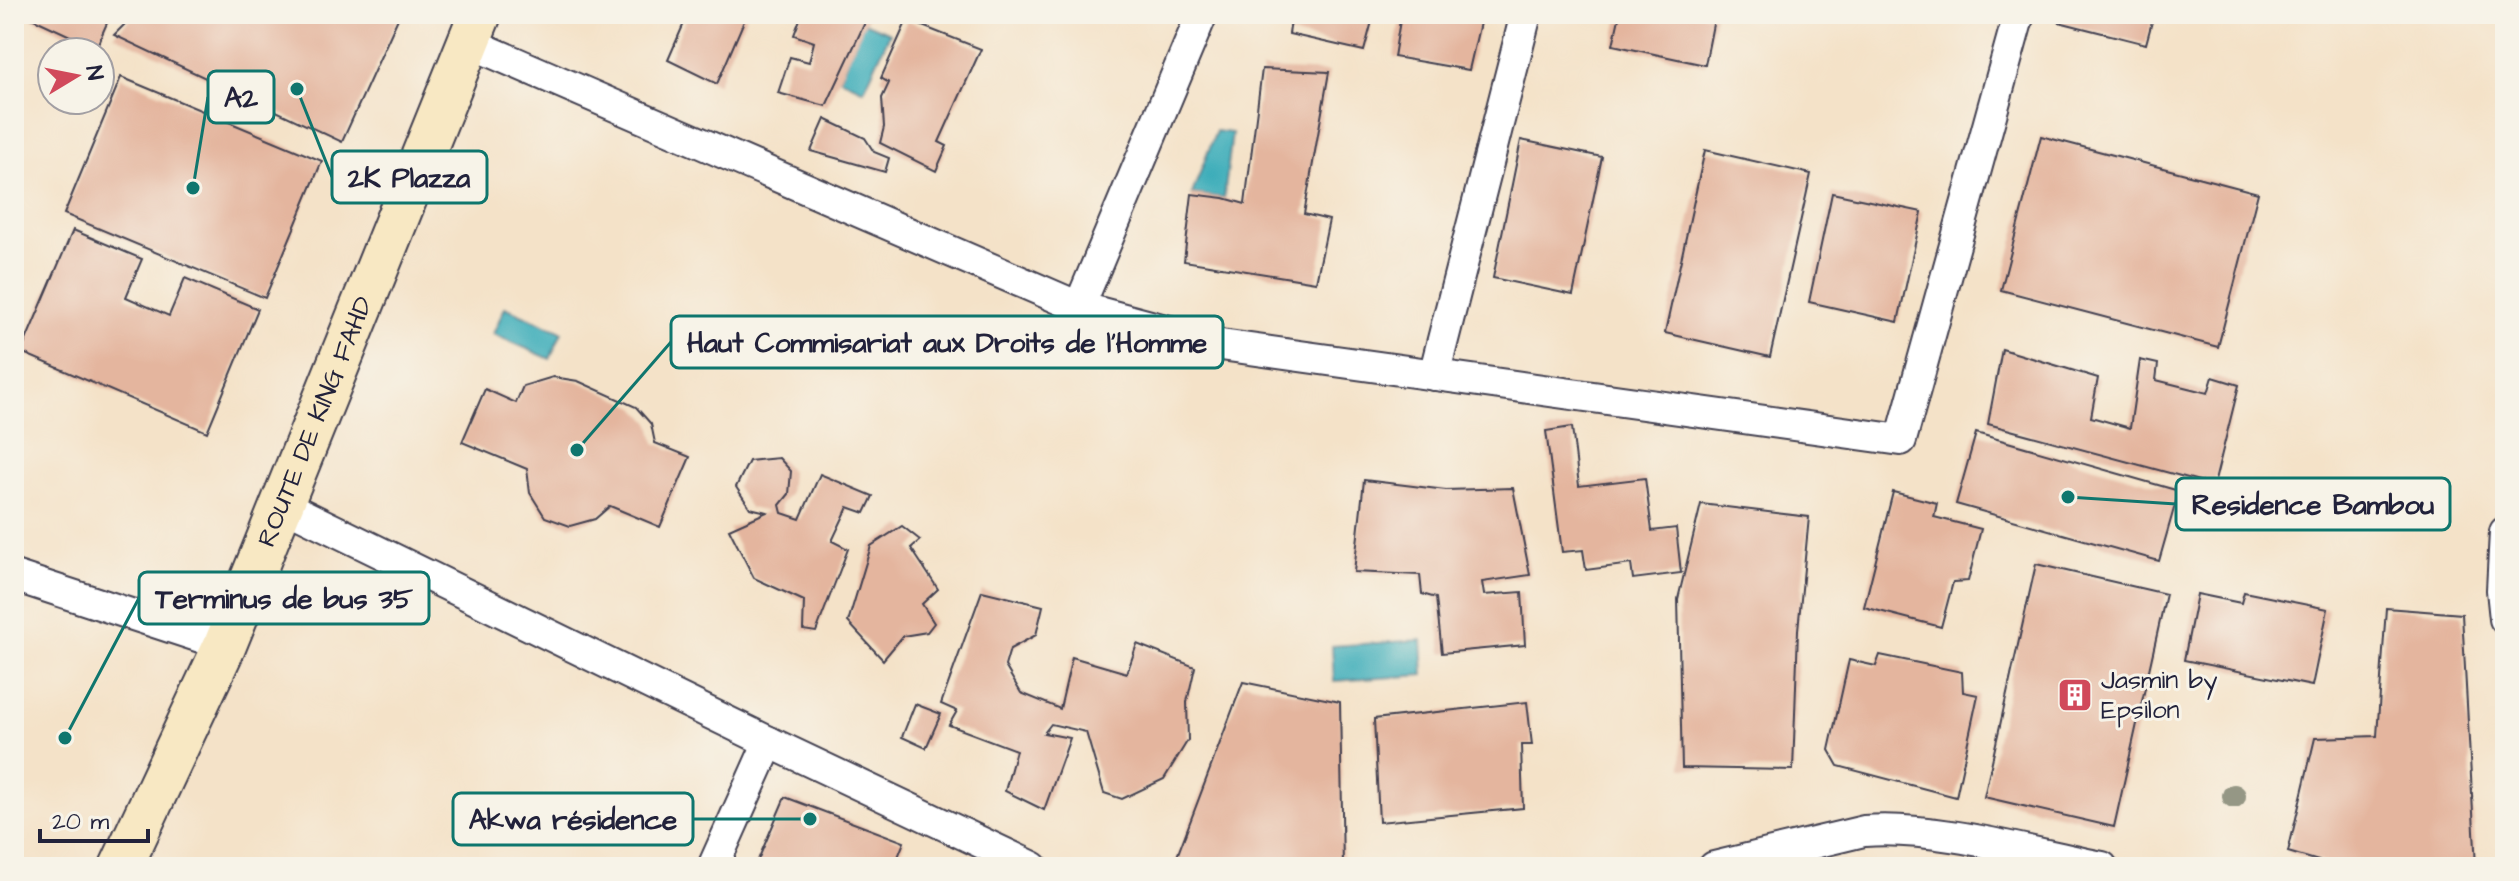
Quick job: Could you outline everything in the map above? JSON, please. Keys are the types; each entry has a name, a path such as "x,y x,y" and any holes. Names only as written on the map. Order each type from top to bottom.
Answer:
{"street":[{"path":"1079,307 1202,14"},
{"path":"1434,375 1526,14"},
{"path":"474,28 1079,307 1221,345 1901,440 2019,14"},
{"name":"ROUTE DE KING FAHD","path":"121,867 225,645 474,28"},
{"path":"281,504 1033,867"},
{"path":"2505,532 2502,590 2505,619"},
{"path":"14,576 225,645"},
{"path":"713,867 769,742"},
{"path":"1714,867 1864,831 1887,829 1960,853 2102,867"}],"water":[{"path":"864,22 890,33 864,90 839,78"},
{"path":"1216,131 1232,133 1224,198 1192,194"},
{"path":"505,307 562,332 550,359 493,334"},
{"path":"1422,640 1424,675 1334,681 1332,646"}],"building":[{"path":"23,14 111,14 101,36 70,36"},
{"path":"135,14 400,14 342,142 114,35"},
{"path":"688,14 747,14 717,84 668,60"},
{"path":"802,14 869,14 826,106 778,93 790,57 809,62 814,42 794,35"},
{"path":"1292,14 1374,14 1364,51 1289,34"},
{"path":"1401,14 1482,14 1469,70 1394,57"},
{"path":"1620,14 1715,14 1705,65 1613,45"},
{"path":"2062,14 2154,14 2146,44 2059,22"},
{"path":"907,20 981,49 939,142 947,146 936,171 880,143 884,127 882,98 889,83 881,78"},
{"path":"1262,69 1329,72 1304,214 1329,220 1316,282 1184,261 1192,194 1245,204"},
{"path":"121,77 322,161 265,298 64,214 105,116 116,116 116,89"},
{"path":"825,119 865,138 874,152 889,158 885,172 811,151"},
{"path":"2041,136 2258,193 2218,347 2001,290"},
{"path":"1521,140 1602,157 1573,295 1493,278"},
{"path":"1705,150 1811,174 1770,357 1665,333"},
{"path":"1832,193 1922,212 1898,322 1809,302"},
{"path":"73,230 142,259 126,297 169,316 185,278 258,309 207,432 21,352"},
{"path":"2002,349 2098,378 2091,417 2130,428 2140,360 2158,364 2156,380 2208,393 2213,377 2239,385 2214,485 1988,424"},
{"path":"553,377 578,381 636,407 651,424 655,443 690,457 660,527 610,506 595,519 570,526 545,517 530,493 527,469 462,442 485,389 516,403 523,386"},
{"path":"1572,427 1579,486 1645,478 1652,531 1676,528 1681,573 1633,579 1631,564 1586,570 1583,550 1562,552 1546,431"},
{"path":"1976,433 2179,491 2159,561 1956,504"},
{"path":"779,458 791,471 789,494 780,505 782,513 800,519 820,474 873,496 865,513 848,507 832,541 848,549 816,632 803,630 804,601 754,578 729,529 767,512 750,508 736,487 749,461"},
{"path":"1364,480 1446,490 1513,488 1530,575 1482,582 1484,595 1522,592 1525,645 1442,653 1436,598 1422,594 1420,575 1354,572"},
{"path":"1893,492 1937,503 1934,517 1981,529 1968,581 1953,582 1941,627 1864,607"},
{"path":"1701,504 1809,517 1798,630 1793,770 1682,768 1678,599"},
{"path":"902,526 920,540 911,548 938,589 922,604 934,623 927,632 903,636 883,660 848,622 871,546"},
{"name":"Jasmin by Epsilon","path":"2036,564 2166,594 2114,827 1984,797"},
{"path":"982,591 1043,606 1036,635 1010,649 1005,666 1021,693 1060,709 1072,657 1127,673 1137,644 1195,667 1187,702 1188,740 1164,779 1122,799 1104,793 1086,732 1051,724 1044,733 1070,738 1044,810 1005,791 1016,750 949,725 957,711 941,704"},
{"path":"2244,592 2328,609 2312,686 2184,660 2197,594 2241,603"},
{"path":"2386,608 2462,614 2476,867 2339,867 2288,852 2315,738 2377,736"},
{"path":"1880,655 1962,672 1963,692 1978,695 1956,797 1838,766 1829,750 1849,660 1876,666"},
{"path":"1243,682 1340,702 1343,867 1173,867"},
{"path":"1527,702 1532,745 1521,745 1523,808 1379,822 1374,719"},
{"path":"915,704 941,714 926,748 902,737"},
{"path":"785,797 904,842 894,867 755,867"}],"place":[{"name":"2K Plazza","path":"297,89"},
{"name":"A2","path":"193,188"},
{"name":"Haut Commisariat aux Droits de l'Homme","path":"577,450"},
{"name":"Residence Bambou","path":"2068,497"},
{"name":"Jasmin by Epsilon","path":"2075,695"},
{"name":"Terminus de bus 35","path":"65,738"},
{"name":"Akwa résidence","path":"810,819"}]}
